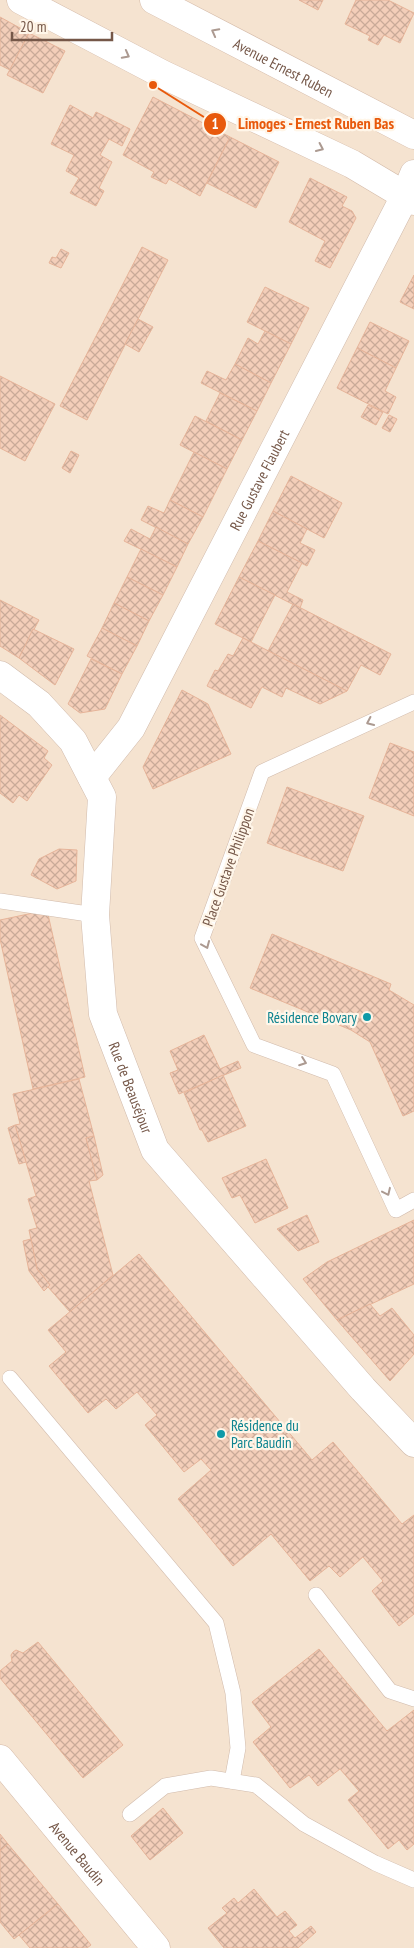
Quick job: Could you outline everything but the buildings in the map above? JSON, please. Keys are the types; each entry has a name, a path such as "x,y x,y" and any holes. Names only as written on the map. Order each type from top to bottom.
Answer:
{"street":[{"path":"21,0 162,74 411,191"},
{"name":"Avenue Ernest Ruben","path":"154,0 414,134"},
{"name":"Rue Gustave Flaubert","path":"92,777 131,728 411,191"},
{"name":"Rue de Beauséjour","path":"0,675 40,704 73,741 102,797 95,915 103,1014 155,1150 363,1389 414,1443"},
{"name":"Avenue Baudin","path":"0,1759 156,1948"}],"lane":[{"name":"Place Gustave Philippon","path":"414,702 262,772 202,938 254,1045 334,1074 396,1210 414,1200"},
{"path":"0,901 95,915"},
{"path":"10,1378 216,1623 233,1693 238,1748 232,1782"},
{"path":"316,1595 390,1691 414,1699"},
{"path":"130,1814 165,1786 212,1778 256,1785 304,1824 375,1863 414,1880"}],"shaded area":[{"path":"0,0 414,0 414,1948 0,1948"}],"place":[{"name":"Limoges - Ernest Ruben Bas","path":"153,85"},
{"name":"Résidence Bovary","path":"367,1017"},
{"name":"Résidence du Parc Baudin","path":"221,1434"}]}
